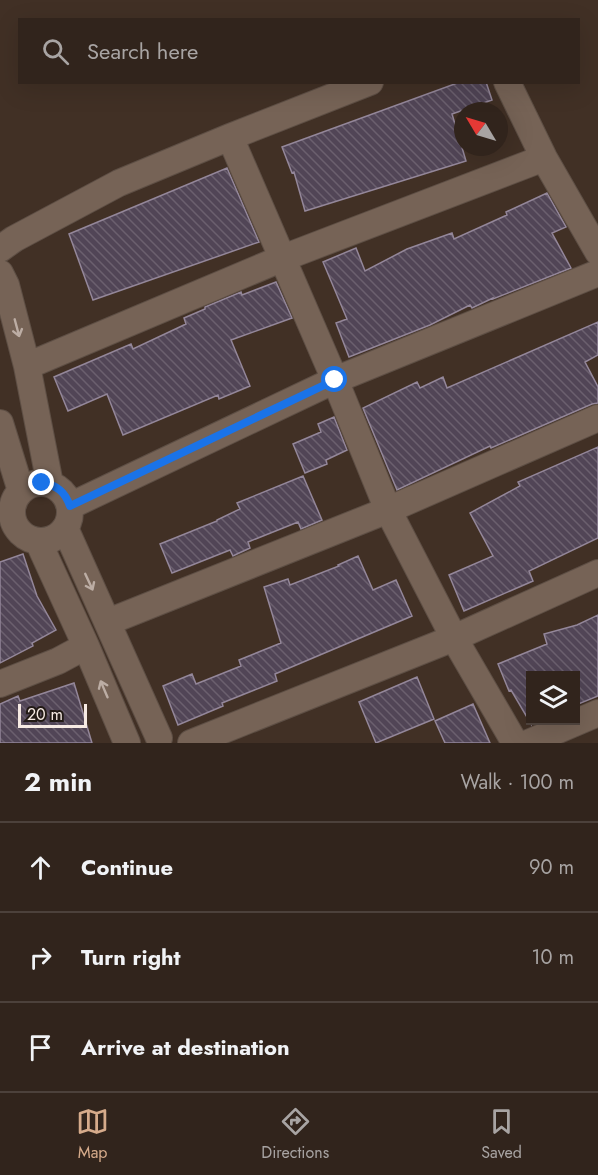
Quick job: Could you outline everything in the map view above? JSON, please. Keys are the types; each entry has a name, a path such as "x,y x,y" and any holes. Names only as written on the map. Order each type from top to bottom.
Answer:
{"street":[{"path":"0,249 14,239 119,183 365,84"},
{"path":"508,84 544,158 598,252"},
{"path":"230,137 335,380 388,510 454,638 515,743"},
{"path":"27,366 283,258 544,158"},
{"path":"0,273 6,285 27,366 50,484"},
{"path":"160,741 108,622 67,517 63,492 50,484 42,483 34,483 21,491 16,498 8,531 38,541 48,540 58,536 67,517 335,380 598,273"},
{"path":"108,622 388,510 598,418"},
{"path":"0,423 21,491"},
{"path":"38,541 127,743"},
{"path":"191,743 454,638 598,573"},
{"path":"0,684 58,661 86,646"},
{"path":"528,743 598,712"}],"building":[{"path":"455,84 487,84 492,100 454,102 454,113 452,114 454,156 465,156 466,161 305,211 294,172 292,173 282,147"},
{"path":"227,168 259,242 93,300 69,234"},
{"path":"547,193 566,227 552,233 571,268 472,308 470,305 430,325 349,357 336,323 347,319 323,262 356,248 365,271 407,249 452,233 454,239 507,215 506,212"},
{"path":"276,282 292,318 231,340 250,386 219,399 218,395 123,435 107,394 68,411 54,377 131,344 133,349 186,324 184,318 205,307 241,292 242,295"},
{"path":"598,322 598,355 585,362 598,387 598,403 491,448 490,446 397,490 363,408 417,382 420,388 443,377 447,388"},
{"path":"334,417 347,450 326,460 327,464 305,473 293,444 321,432 318,424"},
{"path":"598,447 598,538 529,571 533,581 464,611 449,575 493,556 470,513 520,486 518,482"},
{"path":"303,476 322,520 301,529 298,522 248,542 250,548 233,556 230,550 172,573 160,544 240,509 237,503"},
{"path":"23,554 37,596 56,630 32,643 33,646 0,663 0,562"},
{"path":"358,556 373,590 396,580 412,616 275,674 277,681 222,703 223,706 178,725 163,686 192,674 196,684 241,666 239,660 281,643 264,587 288,579 290,585"},
{"path":"598,615 598,696 580,703 580,671 526,671 526,716 511,690 509,691 498,664 547,644 544,634 577,625"},
{"path":"417,677 434,719 376,743 359,702"},
{"path":"74,683 92,743 0,743 0,704 18,696 20,701"},
{"path":"473,704 490,743 445,743 435,721"}],"route":[{"path":"42,483 57,487 63,492 70,506 335,380"}]}
